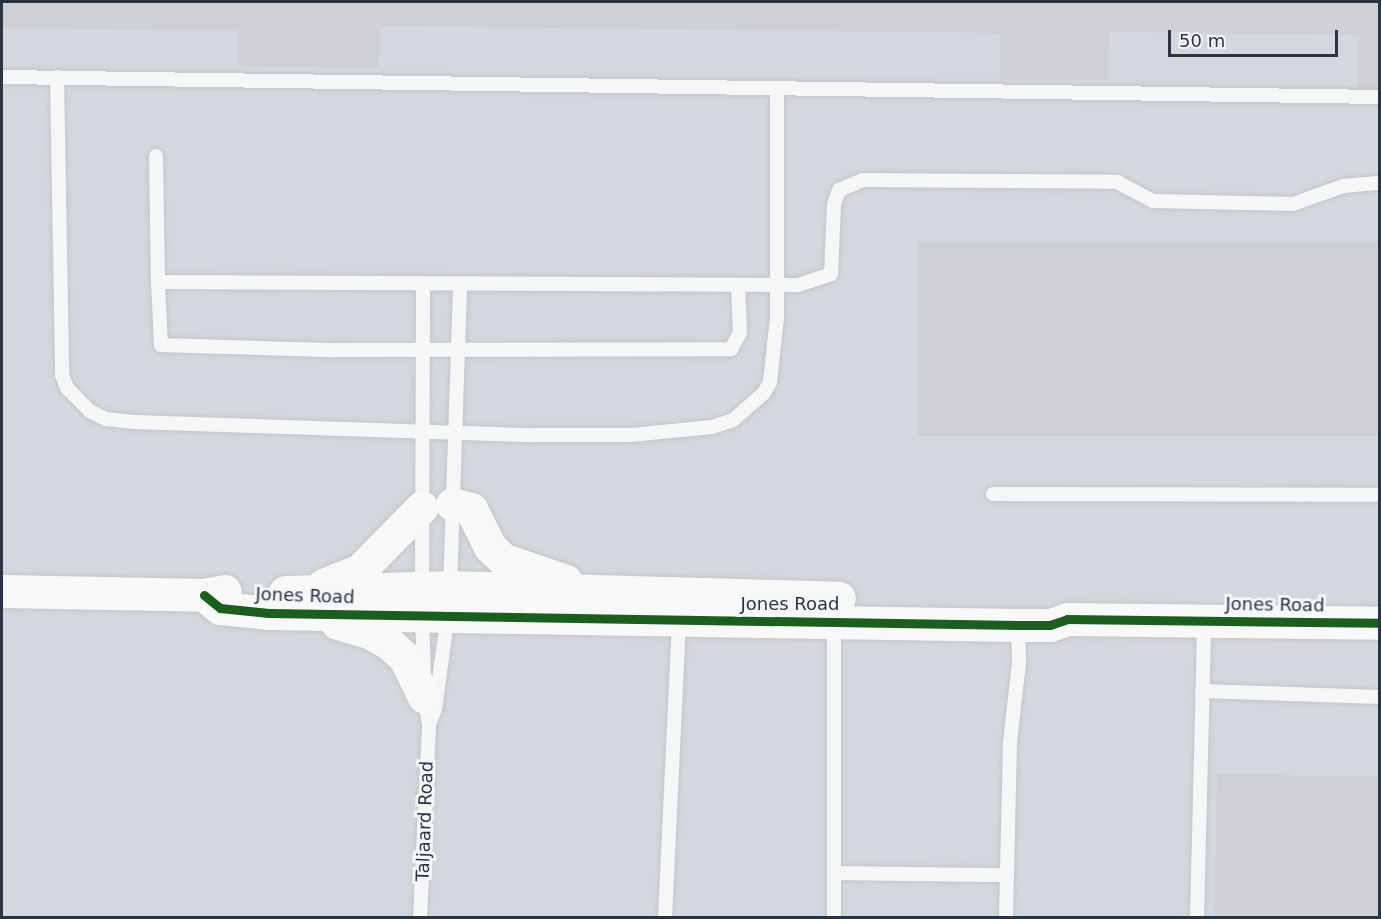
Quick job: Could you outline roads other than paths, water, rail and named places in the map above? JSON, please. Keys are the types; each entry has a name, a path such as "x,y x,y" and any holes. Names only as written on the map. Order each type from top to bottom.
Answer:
{"street":[{"path":"298,602 360,570 437,506 471,510 490,547 504,560 552,578 620,594"},
{"name":"Jones Road","path":"2,591 204,595 220,608 298,602 436,602 834,609 1019,618 1050,625 1067,619 1380,623"},
{"name":"Jones Road","path":"436,602 620,594 680,606"},
{"path":"298,602 369,632 390,644 405,658 426,710"}],"lane":[{"path":"2,77 1380,97"},
{"path":"57,77 62,375 77,401 106,419 134,422 454,433 630,435 712,427 733,420 755,404 770,382 777,285 777,89"},
{"path":"156,156 161,345 422,349 731,349 740,333 738,286"},
{"path":"158,282 460,286 811,284 831,274 834,204 839,190 862,180 1117,182 1153,201 1293,204 1343,186 1380,183"},
{"path":"423,284 422,431 437,506 435,709 426,710 436,602 437,506 454,433 460,286"},
{"path":"993,494 1380,495"},
{"path":"665,918 680,606"},
{"path":"834,609 834,918"},
{"path":"1006,918 1019,618"},
{"path":"1197,918 1204,621"},
{"path":"1202,691 1380,698"},
{"name":"Taljaard Road","path":"420,918 426,710"},
{"path":"834,873 1007,875"}]}
